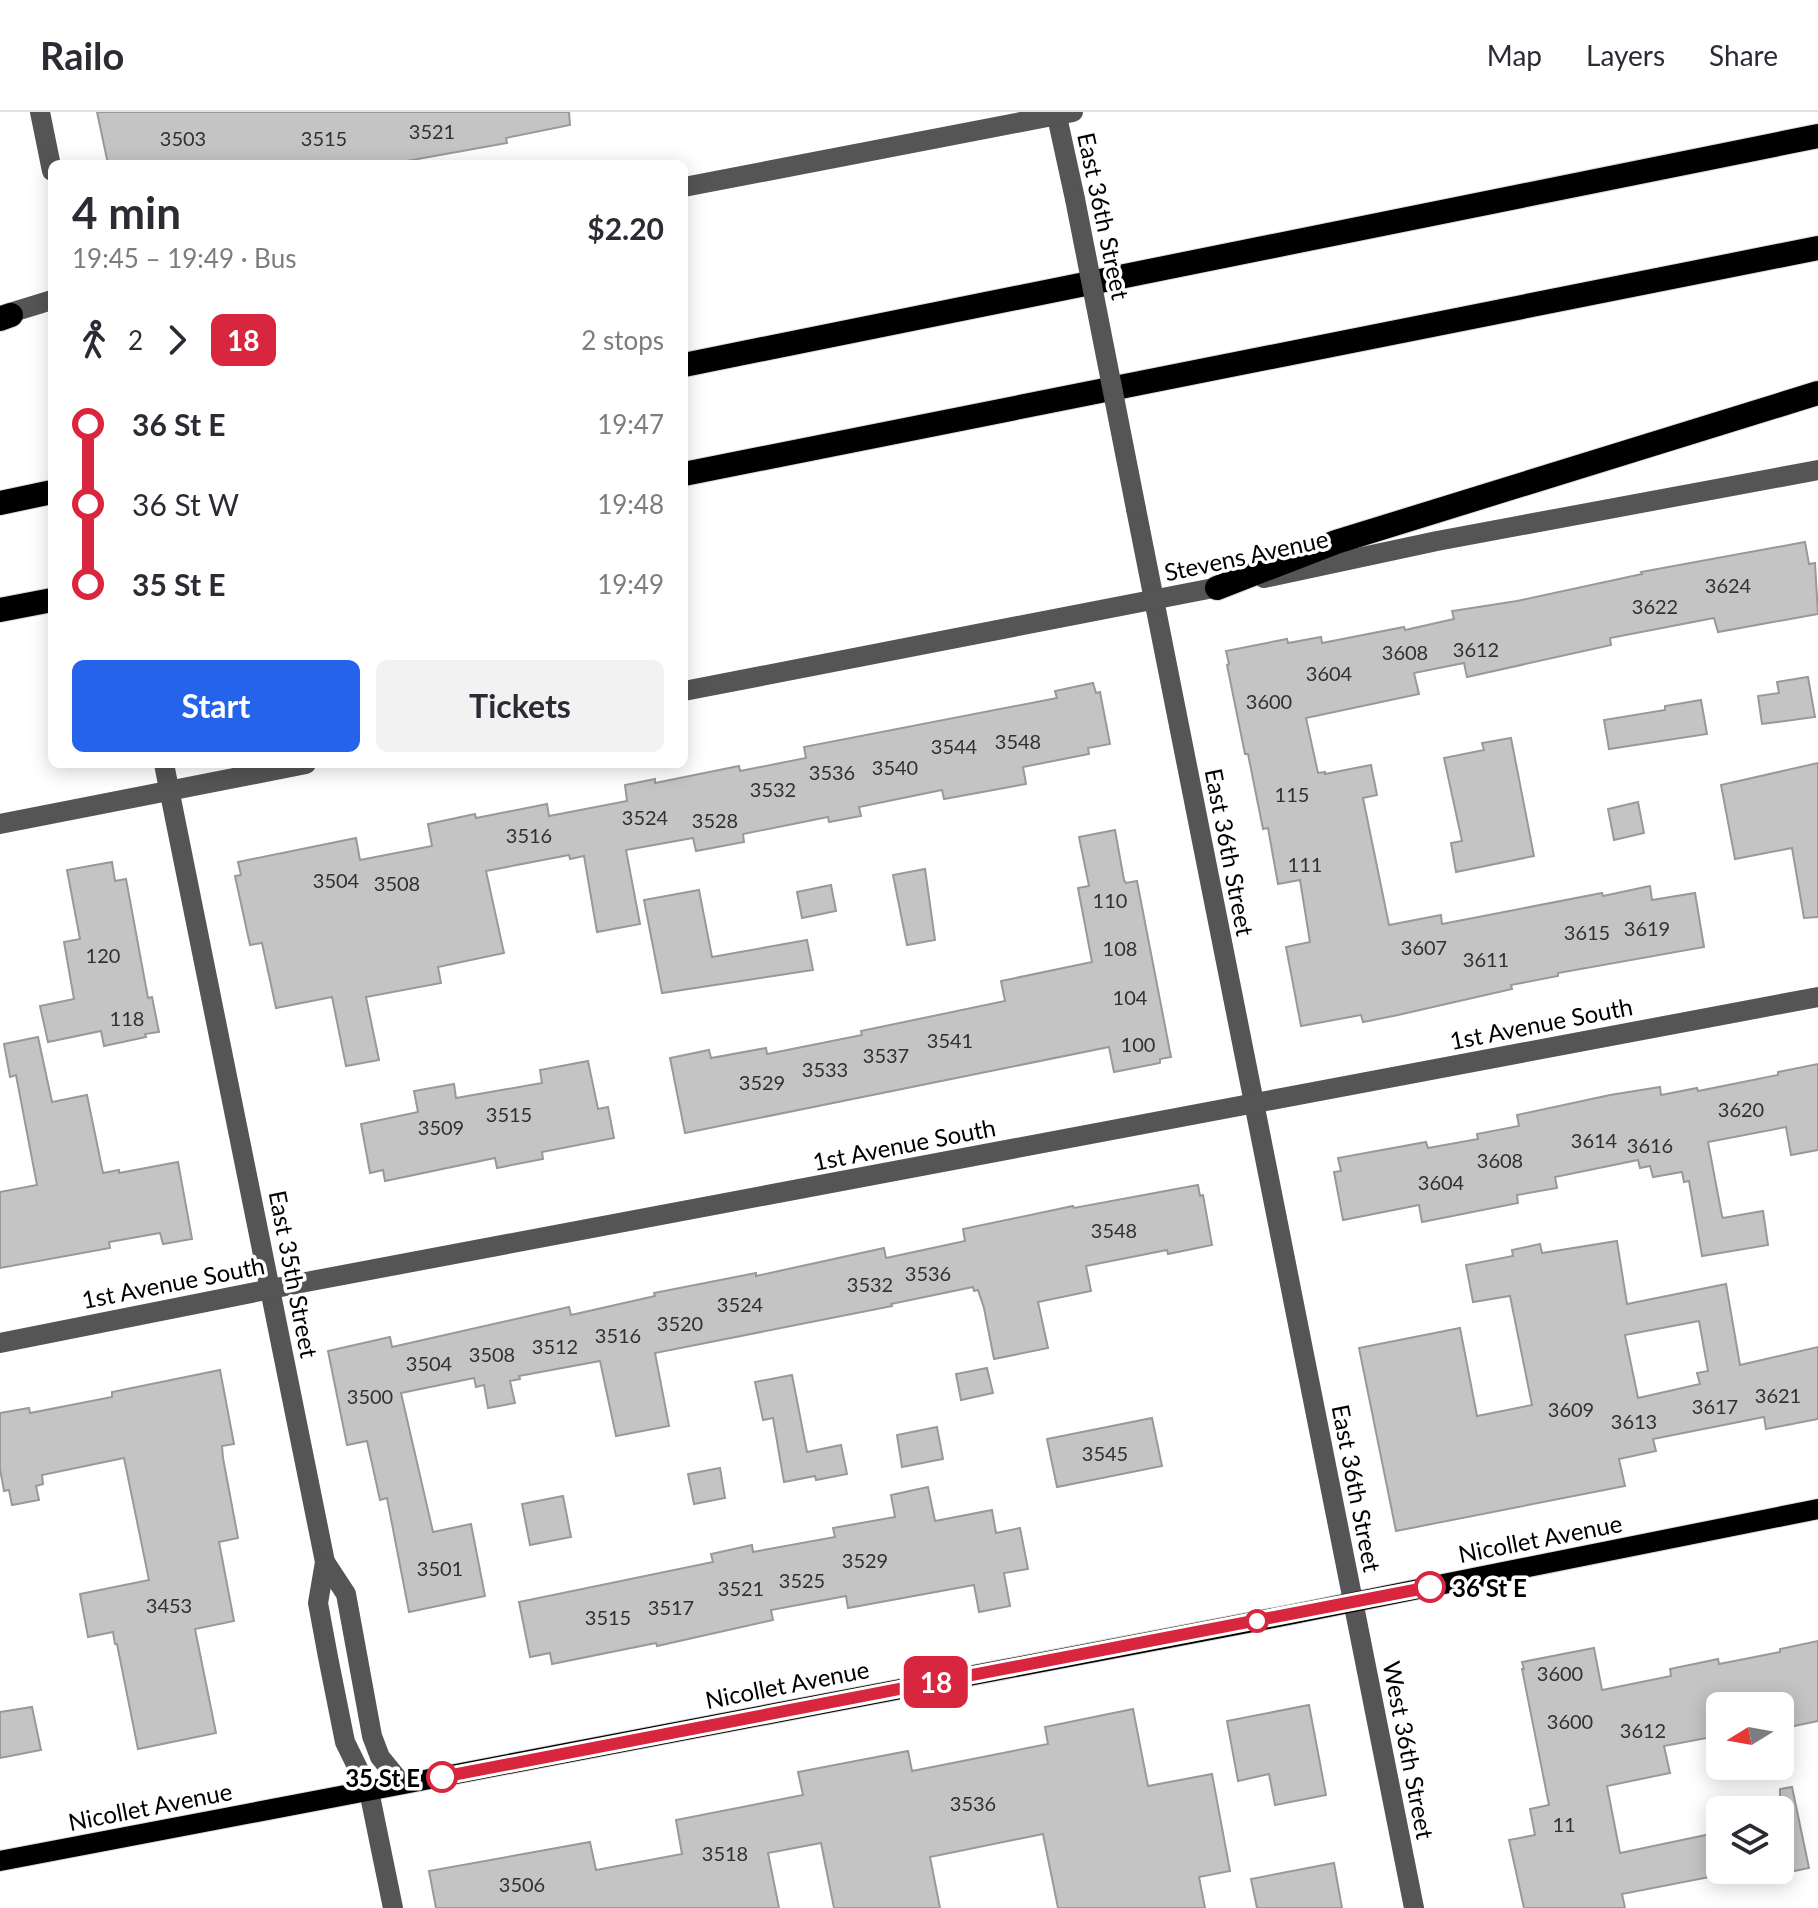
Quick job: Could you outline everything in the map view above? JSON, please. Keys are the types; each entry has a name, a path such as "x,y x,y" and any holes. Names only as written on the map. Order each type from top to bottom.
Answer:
{"highway":[{"path":"688,364 1818,136"},
{"path":"688,473 1818,248"},
{"path":"1217,588 1336,542 1818,393"},
{"path":"0,503 48,493"},
{"path":"0,610 48,601"}],"main road":[{"name":"Nicollet Avenue","path":"0,1861 1354,1602 1818,1509"}],"street":[{"path":"40,112 50,160"},
{"path":"688,186 1062,113"},
{"name":"East 36th Street","path":"1062,113 1075,199 1153,600 1354,1602"},
{"path":"4,317 48,301"},
{"name":"Stevens Avenue","path":"688,690 1217,588 1437,541 1818,470"},
{"name":"East 35th Street","path":"165,768 325,1562 318,1603 345,1742 369,1791 393,1908"},
{"path":"0,824 286,768"},
{"name":"1st Avenue South","path":"0,1343 270,1289 1818,997"},
{"path":"325,1562 346,1594 372,1736 380,1757 402,1784"},
{"name":"West 36th Street","path":"1354,1602 1414,1908"}],"building":[{"path":"97,112 569,112 570,125 506,138 507,143 412,160 107,160"},
{"path":"1805,542 1809,564 1815,563 1818,614 1718,632 1714,618 1610,638 1611,645 1467,677 1464,663 1414,673 1419,694 1306,718 1318,773 1371,765 1377,795 1363,798 1389,925 1441,915 1442,924 1650,886 1652,900 1695,893 1704,947 1558,973 1558,976 1511,985 1512,989 1363,1022 1361,1015 1301,1026 1286,947 1310,942 1300,880 1278,884 1268,828 1263,829 1248,754 1245,754 1226,651 1287,639 1288,643 1321,637 1322,643 1404,627 1405,630 1454,619 1452,611 1517,601 1641,572"},
{"path":"1808,677 1815,717 1762,724 1758,696 1779,693 1777,682"},
{"path":"1093,683 1096,693 1100,692 1110,744 1088,748 1089,754 1023,767 1026,784 944,799 942,790 859,807 861,816 829,822 828,817 743,834 744,842 696,851 693,838 626,850 640,924 597,932 584,856 570,859 569,855 486,871 504,953 438,967 441,983 366,997 379,1060 346,1066 332,997 276,1008 262,943 250,945 235,876 241,875 238,862 356,838 360,860 432,846 428,824 547,804 549,816 627,801 625,785 655,779 655,783 739,766 740,771 806,758 804,747 1057,698 1055,691"},
{"path":"1701,700 1707,734 1609,749 1604,720 1665,710 1665,706"},
{"path":"1511,738 1534,856 1456,872 1451,843 1462,841 1444,758 1484,750 1482,743"},
{"path":"1818,763 1818,917 1804,918 1792,848 1735,859 1721,785"},
{"path":"1638,802 1644,833 1614,840 1608,809"},
{"path":"1115,830 1124,880 1126,883 1137,881 1171,1057 1160,1059 1160,1063 1114,1072 1109,1047 685,1133 670,1058 709,1050 711,1058 766,1048 767,1054 862,1035 861,1031 1005,1001 1001,981 1092,962 1078,888 1089,886 1079,837"},
{"path":"112,862 115,881 126,879 148,998 152,997 159,1032 104,1046 101,1031 48,1042 40,1006 74,999 64,942 80,939 67,870"},
{"path":"925,869 935,940 907,945 893,875"},
{"path":"831,885 836,911 802,918 797,892"},
{"path":"699,890 712,957 807,940 813,970 662,993 644,900"},
{"path":"38,1037 52,1102 87,1095 103,1173 178,1162 192,1239 163,1244 160,1233 109,1242 110,1248 0,1268 0,1192 37,1185 16,1075 10,1077 4,1044"},
{"path":"588,1061 598,1109 608,1107 614,1138 542,1152 543,1159 497,1168 495,1158 385,1181 383,1170 370,1173 361,1124 418,1112 414,1091 454,1084 456,1098 542,1083 540,1070"},
{"path":"1818,1064 1818,1150 1791,1155 1786,1127 1708,1142 1723,1218 1763,1211 1768,1245 1702,1256 1689,1181 1684,1182 1682,1172 1653,1177 1650,1166 1640,1168 1638,1160 1555,1177 1557,1188 1517,1195 1518,1203 1422,1222 1419,1205 1343,1220 1334,1172 1341,1171 1338,1158 1426,1142 1428,1148 1478,1139 1477,1134 1519,1126 1517,1115 1610,1095 1660,1087 1661,1095 1697,1088 1698,1091"},
{"path":"1198,1185 1200,1196 1203,1195 1212,1245 1168,1254 1167,1250 1086,1266 1091,1291 1038,1302 1048,1348 994,1359 984,1308 978,1290 974,1291 973,1287 655,1353 669,1426 616,1436 600,1361 519,1376 520,1379 510,1381 515,1403 488,1408 484,1385 476,1387 474,1378 401,1393 433,1532 471,1524 485,1596 409,1612 387,1498 380,1500 367,1441 347,1445 328,1351 390,1337 392,1347 569,1307 571,1315 655,1296 654,1293 756,1273 756,1276 884,1248 886,1258 965,1241 963,1229"},
{"path":"1617,1241 1627,1304 1726,1284 1740,1365 1818,1347 1818,1419 1766,1429 1764,1417 1653,1439 1656,1451 1619,1459 1625,1486 1396,1531 1359,1348 1460,1328 1477,1416 1532,1405 1510,1296 1473,1302 1466,1265 1513,1256 1512,1250 1540,1244 1542,1253","holes":["1699,1321 1708,1371 1697,1373 1700,1384 1638,1398 1625,1335"]},
{"path":"987,1368 993,1393 961,1400 956,1374"},
{"path":"220,1370 234,1444 222,1446 223,1458 238,1538 219,1542 234,1621 195,1629 216,1733 138,1749 113,1632 88,1637 80,1594 149,1580 124,1458 42,1475 43,1484 36,1486 39,1500 12,1505 9,1490 4,1491 0,1469 0,1413 29,1408 30,1413 112,1397 112,1392"},
{"path":"792,1375 807,1452 841,1445 847,1474 784,1482 773,1418 763,1420 755,1382"},
{"path":"1152,1418 1162,1466 1057,1487 1047,1439"},
{"path":"937,1427 943,1459 902,1467 897,1435"},
{"path":"720,1468 725,1498 694,1504 688,1474"},
{"path":"928,1487 935,1521 992,1510 996,1533 1020,1528 1028,1569 1004,1573 1010,1606 979,1612 974,1585 848,1608 846,1596 771,1610 773,1620 657,1646 656,1643 552,1664 550,1653 530,1657 519,1602 713,1562 711,1554 752,1545 753,1552 835,1537 833,1528 895,1517 891,1495"},
{"path":"563,1496 571,1537 530,1545 522,1504"},
{"path":"1818,1641 1818,1721 1794,1726 1794,1692 1706,1692 1706,1738 1664,1746 1670,1773 1607,1786 1620,1853 1706,1835 1706,1878 1622,1894 1625,1908 1524,1908 1509,1840 1535,1835 1530,1809 1549,1805 1522,1662 1594,1648 1602,1690 1671,1676 1670,1669 1718,1659 1719,1664 1780,1652 1780,1649"},
{"path":"1309,1705 1326,1795 1275,1805 1269,1774 1238,1781 1227,1721"},
{"path":"32,1707 41,1750 0,1758 0,1712"},
{"path":"1133,1709 1148,1786 1212,1774 1230,1871 1199,1877 1205,1908 1058,1908 1043,1834 930,1857 940,1908 834,1908 821,1843 768,1853 779,1908 436,1908 429,1871 590,1842 596,1870 682,1854 676,1820 803,1795 798,1772 908,1751 912,1771 1048,1744 1045,1727"},
{"path":"1792,1787 1794,1796 1780,1796 1780,1789"},
{"path":"1794,1797 1809,1868 1794,1871"},
{"path":"1334,1863 1342,1908 1257,1908 1251,1879"}],"bus line":[{"name":"18","path":"442,1777 1430,1587"}],"place":[{"name":"36 St E","path":"1430,1587"},
{"name":"35 St E","path":"442,1777"}]}
